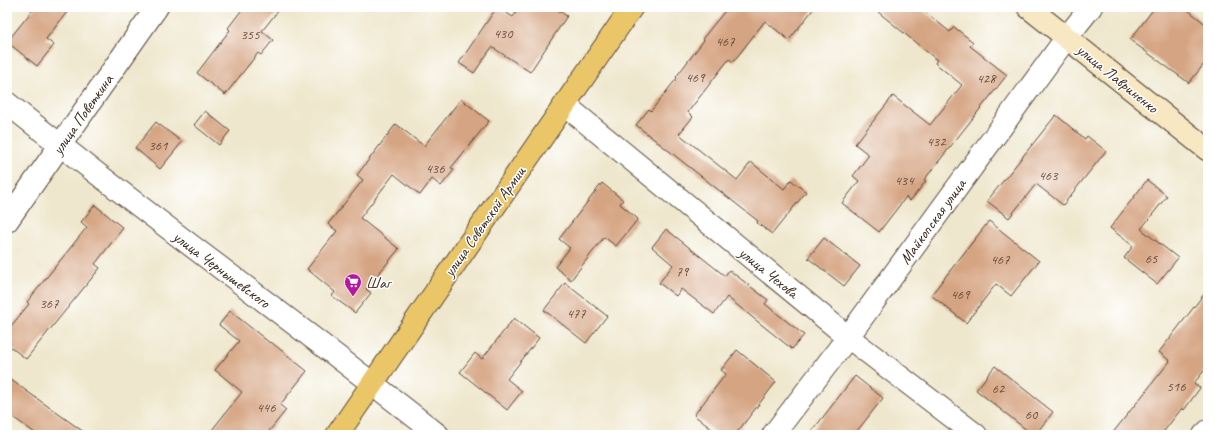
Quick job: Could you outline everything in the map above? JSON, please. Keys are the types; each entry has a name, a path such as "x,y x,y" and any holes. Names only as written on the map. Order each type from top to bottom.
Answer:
{"main road":[{"name":"улица Советской Армии","path":"337,435 632,7"},
{"name":"улица Лавриненко","path":"1028,7 1208,150"}],"street":[{"name":"улица Поветкина","path":"7,221 157,7"},
{"name":"Майкопская улица","path":"773,435 848,337 1066,37 1091,7"},
{"name":"улица Чернышевского","path":"7,103 60,146 372,383 438,435"},
{"name":"улица Чехова","path":"565,105 848,337 976,435"},
{"path":"1204,435 1208,431"}],"building":[{"path":"35,7 71,7 46,39 54,45 37,66 7,42"},
{"path":"244,7 281,7 262,31 273,40 261,55 258,53 225,95 197,73 230,30 228,28"},
{"path":"497,7 513,17 520,7 553,7 567,16 530,72 492,47 474,73 459,63"},
{"path":"728,7 815,7 789,40 765,21 733,62 729,59 688,112 693,117 679,134 737,180 751,162 784,189 791,180 806,192 772,234 757,223 758,221 636,125 649,109 651,111 677,78 676,77 704,40 703,38"},
{"path":"872,7 919,7 950,32 954,27 973,42 970,46 1007,75 924,180 926,181 910,201 906,197 879,232 842,203 859,181 853,176 869,155 855,144 893,96 930,125 962,85 935,63 937,60"},
{"path":"1155,7 1184,7 1208,26 1208,59 1189,83 1130,40"},
{"path":"461,99 489,121 451,168 454,170 441,186 432,179 420,195 394,174 360,218 399,249 366,289 371,293 355,313 332,296 335,292 307,269 337,231 328,224 363,180 357,175 396,124 424,146"},
{"path":"205,111 230,131 219,145 194,125"},
{"path":"1056,115 1085,139 1087,136 1106,151 1063,205 1036,184 1009,218 987,201"},
{"path":"156,122 182,142 160,169 135,148"},
{"path":"1147,180 1167,196 1141,229 1178,258 1157,284 1124,258 1133,246 1110,228"},
{"path":"602,183 623,200 620,204 638,219 616,246 604,237 571,280 555,267 570,248 559,239"},
{"path":"95,205 123,228 95,264 100,268 26,359 7,344 7,331 29,304 27,302 87,227 81,222"},
{"path":"989,221 1039,261 1011,296 996,284 966,323 931,295"},
{"path":"666,229 725,276 729,270 768,300 765,304 804,335 792,349 727,297 714,314 681,289 676,296 659,283 673,265 652,247"},
{"path":"824,238 860,266 844,286 808,258"},
{"path":"565,283 607,316 586,343 544,310"},
{"path":"1208,289 1208,366 1194,383 1200,388 1184,410 1182,408 1161,435 1111,435 1170,361 1159,352"},
{"path":"230,311 307,371 280,405 286,410 266,435 208,435 242,392 215,370 239,341 219,325"},
{"path":"514,318 539,338 507,379 522,391 507,410 460,372 475,353 482,359"},
{"path":"737,350 776,382 735,435 719,435 694,415 726,374 721,370"},
{"path":"995,366 1053,412 1035,435 1033,435 976,390"},
{"path":"855,376 883,398 854,435 809,435"},
{"path":"7,377 88,435 38,435 7,413"}],"place":[{"name":"Шаг","path":"353,297"}]}
